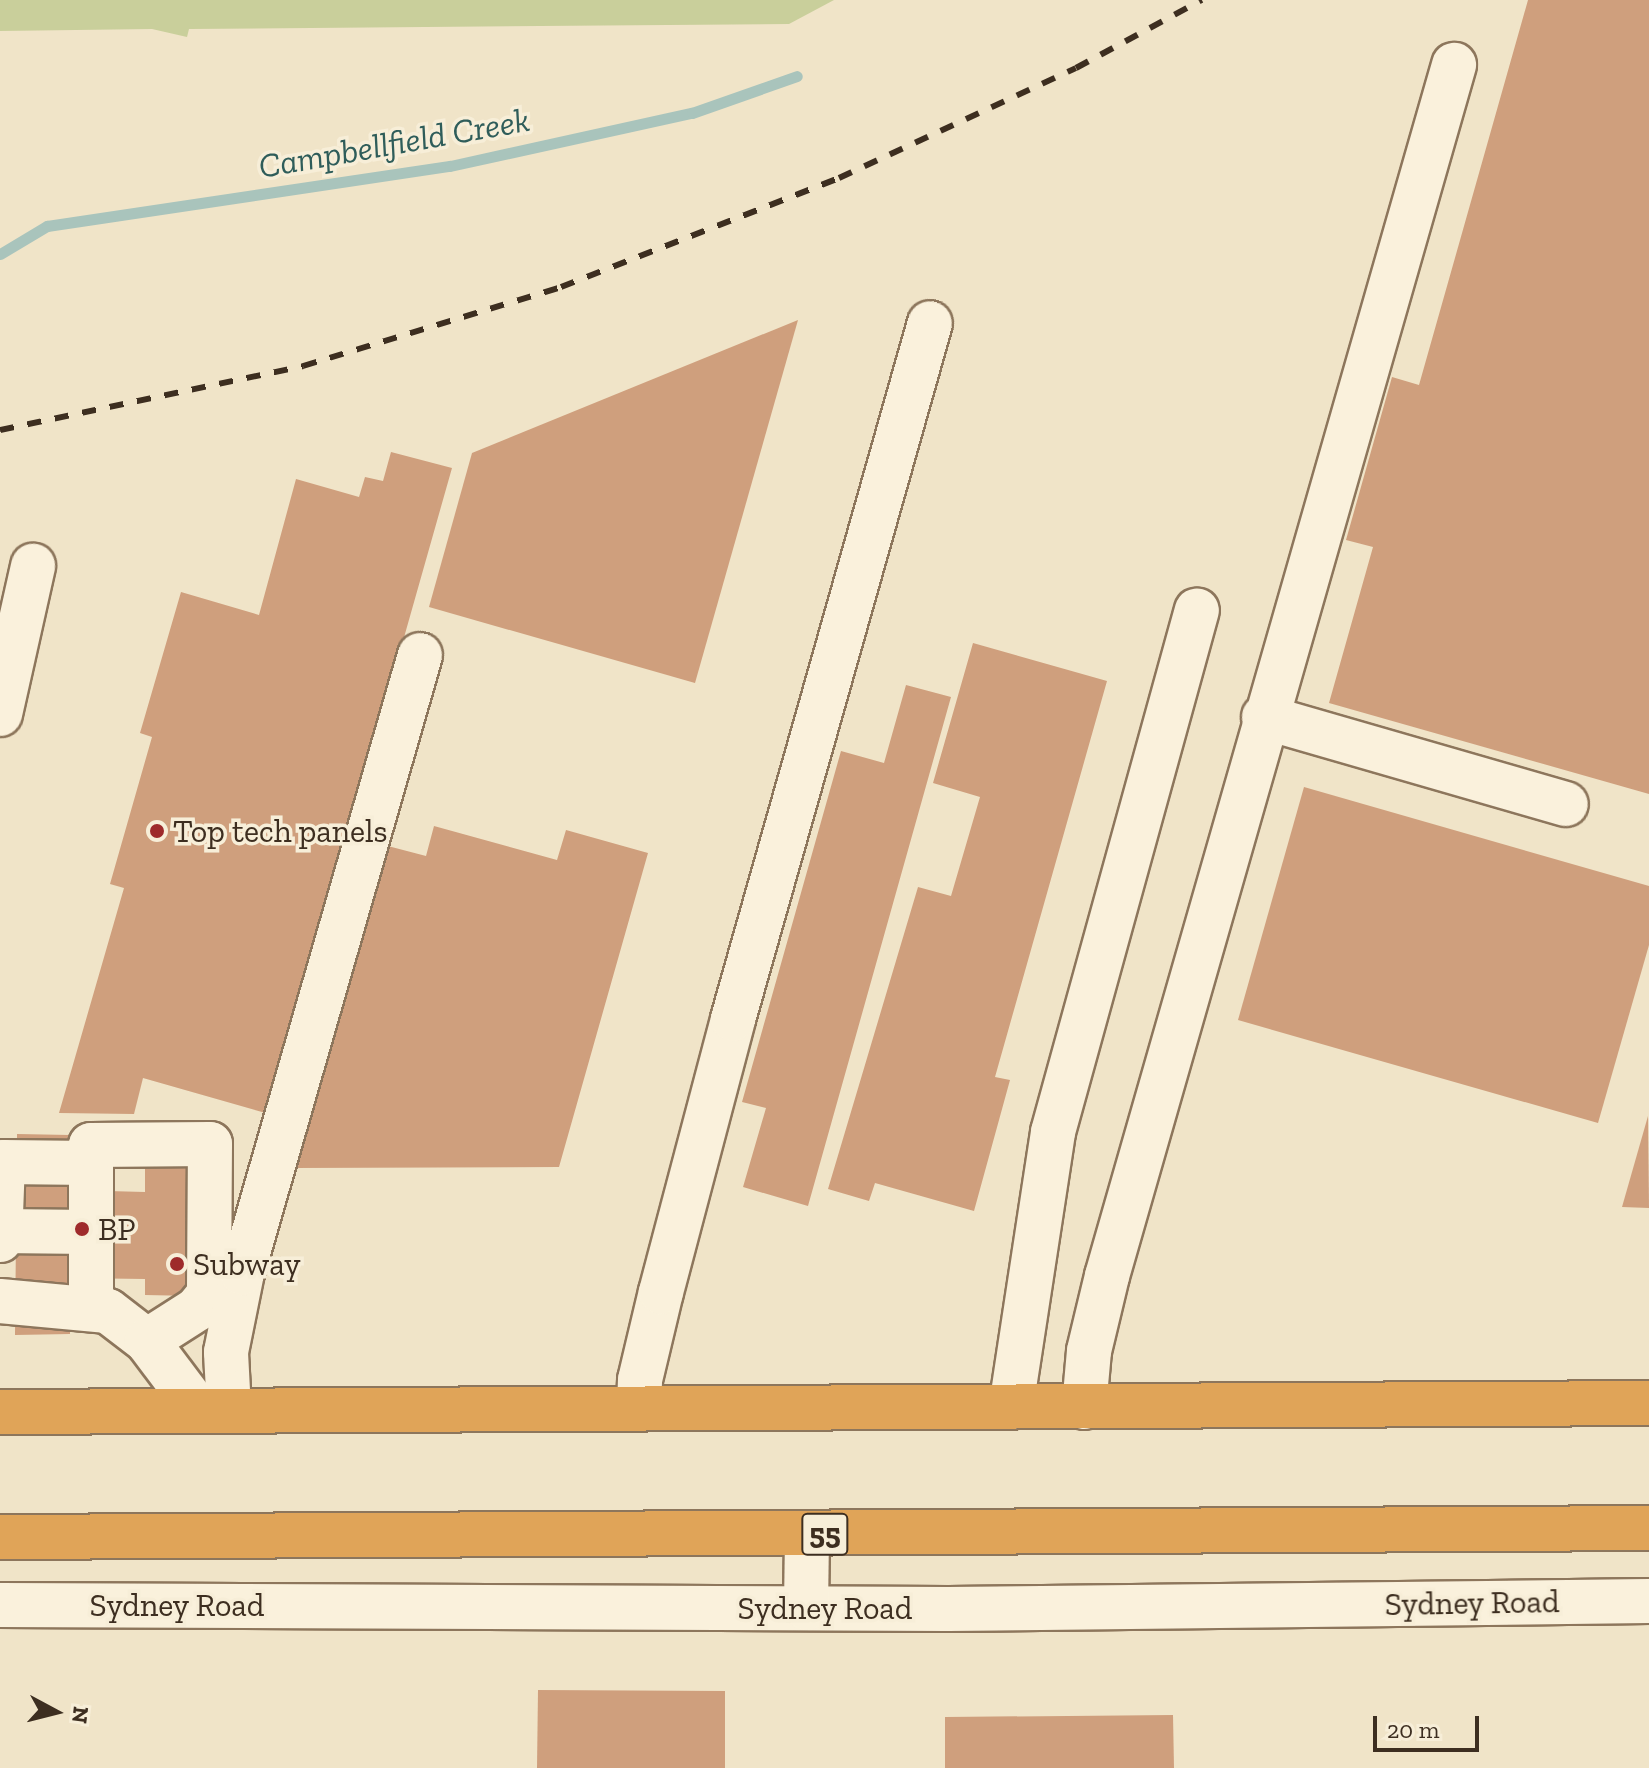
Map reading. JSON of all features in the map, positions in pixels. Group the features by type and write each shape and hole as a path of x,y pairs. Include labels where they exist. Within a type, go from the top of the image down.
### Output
{"highway":[{"path":"0,1412 1649,1403"},
{"name":"55","path":"0,1537 1649,1528"}],"street":[{"path":"1084,1407 1089,1351 1107,1276 1264,717 1454,65"},
{"path":"639,1408 640,1380 661,1292 733,1019 930,323"},
{"path":"0,714 33,566"},
{"path":"1011,1407 1053,1132 1197,610"},
{"path":"214,1410 239,1283 420,655"},
{"path":"1264,717 1566,804"},
{"path":"91,1306 91,1145 210,1144 209,1294 197,1309 147,1341"},
{"path":"0,1240 3,1162 91,1163"},
{"path":"0,1231 91,1232"},
{"path":"0,1301 91,1306 108,1311 147,1341 214,1410"},
{"path":"806,1608 807,1534"},
{"name":"Sydney Road","path":"0,1605 806,1608 1649,1601"}],"green space":[{"path":"0,0 834,0 789,24 189,29 187,37 152,29 0,31"}],"building":[{"path":"1528,0 1649,0 1649,794 1329,703 1373,547 1346,540 1392,377 1419,385"},
{"path":"798,320 695,683 429,607 472,453"},
{"path":"391,452 452,468 269,1114 143,1078 134,1114 59,1113 124,888 110,884 152,737 140,733 181,592 259,615 296,479 359,497 365,477 383,481"},
{"path":"973,643 1107,681 995,1077 1010,1080 974,1211 875,1183 869,1201 828,1189 918,887 951,896 980,797 933,783"},
{"path":"906,685 951,697 808,1206 743,1187 766,1108 742,1102 841,751 884,763"},
{"path":"1304,787 1649,886 1649,945 1598,1123 1238,1020"},
{"path":"434,826 557,860 566,830 648,853 559,1167 293,1168 384,845 426,856"},
{"path":"1648,1116 1649,1208 1622,1207"},
{"path":"17,1134 70,1135 70,1190 145,1192 145,1154 202,1154 194,1296 145,1295 145,1279 71,1278 70,1334 15,1335"},
{"path":"538,1690 725,1691 725,1768 537,1768"},
{"path":"1173,1715 1174,1768 945,1768 945,1717"}],"waterway":[{"name":"Campbellfield Creek","path":"0,254 47,226 450,166 692,113 797,76"}],"railway":[{"path":"0,430 303,366 561,287 839,178 1076,68 1202,0"}],"place":[{"name":"Top tech panels","path":"157,831"},
{"name":"BP","path":"82,1229"},
{"name":"Subway","path":"177,1264"}]}
